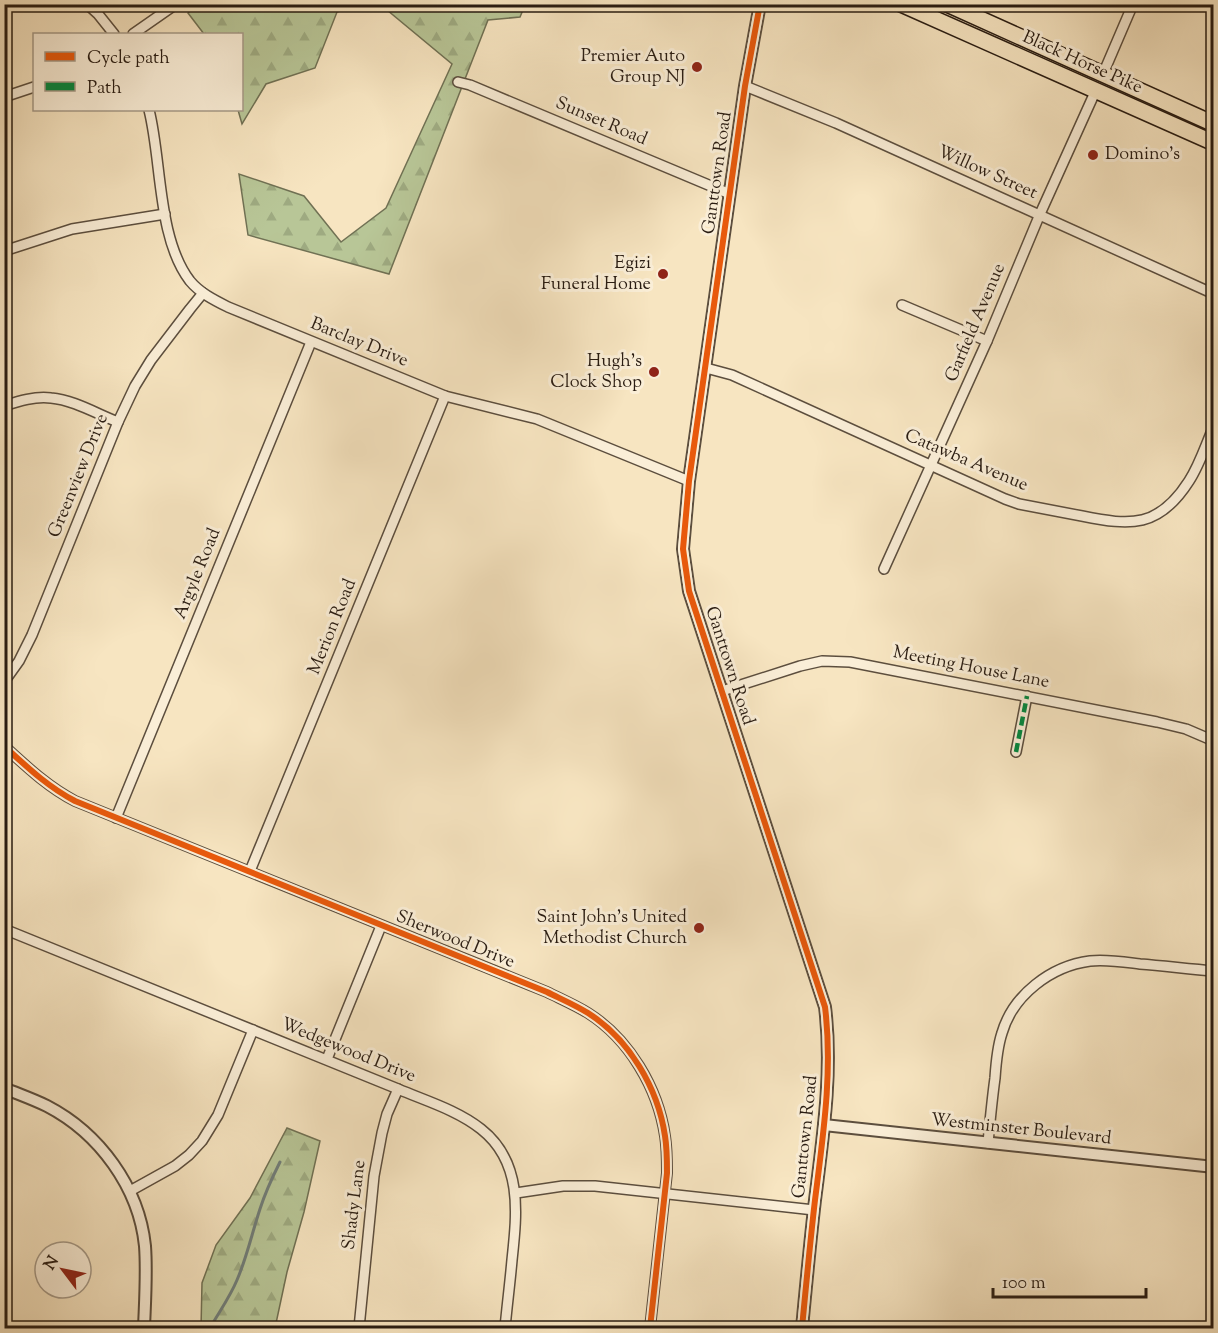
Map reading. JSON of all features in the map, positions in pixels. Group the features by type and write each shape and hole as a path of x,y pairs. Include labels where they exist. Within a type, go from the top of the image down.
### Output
{"highway":[{"name":"Black Horse Pike","path":"902,4 1214,143"},
{"name":"Black Horse Pike","path":"947,4 1214,124"}],"street":[{"path":"87,4 113,33"},
{"path":"134,33 176,4"},
{"name":"Ganttown Road","path":"760,4 745,86 689,481 683,549 689,591 825,1007 828,1030 828,1065 824,1125 802,1329"},
{"path":"1103,74 1133,4"},
{"name":"Sunset Road","path":"458,82 730,194"},
{"name":"Willow Street","path":"745,86 836,123 1214,294"},
{"path":"4,97 33,87"},
{"name":"Garfield Avenue","path":"884,569 987,341 1040,214 1096,90"},
{"name":"Barclay Drive","path":"149,111 165,214 175,250 191,282 204,293 228,308 445,396 537,419 689,481"},
{"path":"4,251 72,228 165,214"},
{"name":"Greenview Drive","path":"4,682 19,661 32,635 118,422 142,372 204,293"},
{"path":"902,305 987,341"},
{"name":"Argyle Road","path":"116,818 311,342"},
{"name":"Catawba Avenue","path":"705,368 732,375 1005,499 1019,504 1113,522 1140,521 1153,516 1169,505 1191,478 1214,426"},
{"name":"Merion Road","path":"250,871 445,396"},
{"path":"4,406 28,399 50,398 74,404 118,422"},
{"name":"Meeting House Lane","path":"722,692 814,662 835,661 867,665 1167,724 1214,741"},
{"path":"1016,752 1027,696"},
{"name":"Sherwood Drive","path":"4,746 54,790 75,801 555,996 590,1014 614,1034 635,1059 650,1086 662,1120 667,1153 650,1329"},
{"path":"327,1059 381,926"},
{"name":"Wedgewood Drive","path":"4,929 327,1059 458,1115 482,1130 490,1137 503,1157 516,1193 516,1225 505,1329"},
{"path":"988,1143 997,1055 1002,1032 1012,1010 1025,993 1034,986 1066,967 1090,961 1214,971"},
{"path":"130,1191 175,1166 202,1141 218,1114 253,1030"},
{"path":"4,1088 46,1106 85,1132 106,1155 130,1191 139,1218 144,1244 144,1329"},
{"name":"Shady Lane","path":"359,1329 374,1176 387,1114 398,1089"},
{"name":"Westminster Boulevard","path":"824,1125 1214,1167"},
{"path":"516,1193 551,1187 595,1186 814,1210"}],"green space":[{"path":"198,4 360,4 337,12 315,68 266,84 242,124 238,111 243,111 243,33 203,33 188,13"},
{"path":"381,5 525,5 520,17 488,20 389,274 248,235 239,174 304,196 341,242 386,208 452,64"},
{"path":"287,1128 320,1141 275,1328 201,1328 202,1283 216,1245 250,1198"}],"waterway":[{"path":"210,1328 237,1280 264,1197 280,1162"}],"marked path":[{"path":"1016,752 1027,696"}],"cycle path":[{"path":"760,4 745,86 689,481 683,549 689,591 825,1007 828,1055 826,1104 802,1328"},
{"path":"4,746 47,783 75,801 547,992 583,1010 603,1024 629,1051 639,1066 656,1100 665,1136 667,1173 650,1328"}],"place":[{"name":"Premier Auto Group NJ","path":"697,67"},
{"name":"Domino's","path":"1093,155"},
{"name":"Egizi Funeral Home","path":"663,274"},
{"name":"Hugh's Clock Shop","path":"654,372"},
{"name":"Saint John's United Methodist Church","path":"699,928"}]}
